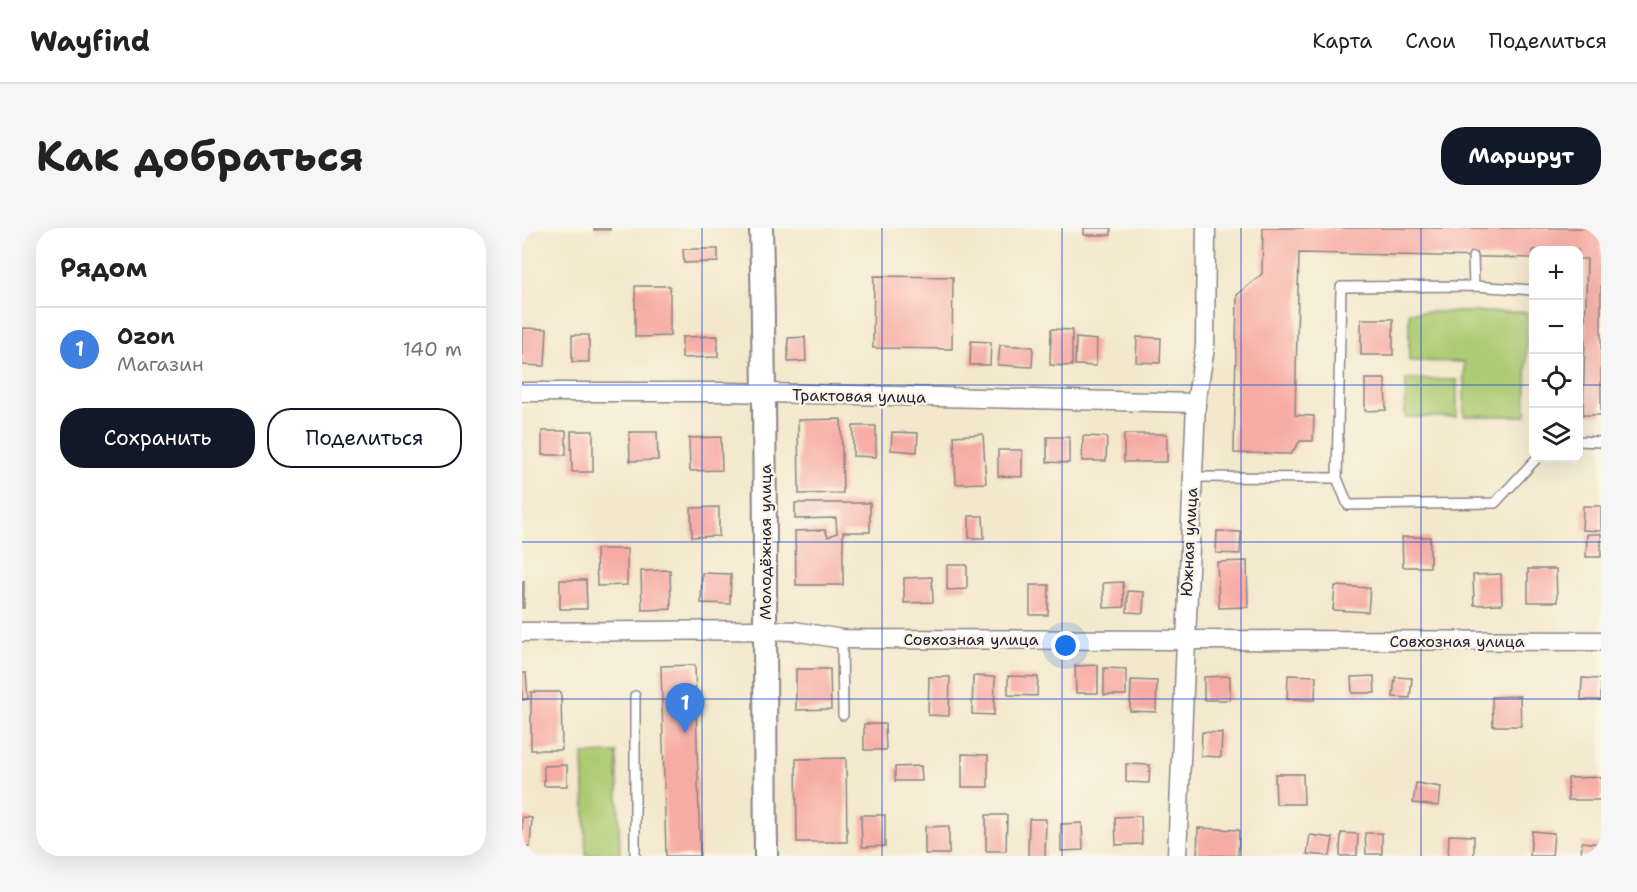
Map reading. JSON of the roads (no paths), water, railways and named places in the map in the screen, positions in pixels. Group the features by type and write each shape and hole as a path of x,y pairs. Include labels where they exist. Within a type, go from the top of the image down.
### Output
{"street":[{"name":"Молодёжная улица","path":"761,228 765,393 766,856"},
{"name":"Южная улица","path":"1177,856 1196,403 1205,347 1206,228"},
{"name":"Трактовая улица","path":"522,392 765,393 1196,403"},
{"name":"Совхозная улица","path":"522,632 764,630 794,631 842,639 1601,642"}],"lane":[{"path":"1473,257 1474,286"},
{"path":"1529,290 1474,286 1341,287 1337,478 1348,505 1495,503 1533,462"},
{"path":"1583,441 1601,442"},
{"path":"1192,477 1337,478"},
{"path":"842,639 843,715"},
{"path":"635,696 635,856"}],"place":[{"name":"Ozon","path":"685,733"}]}
